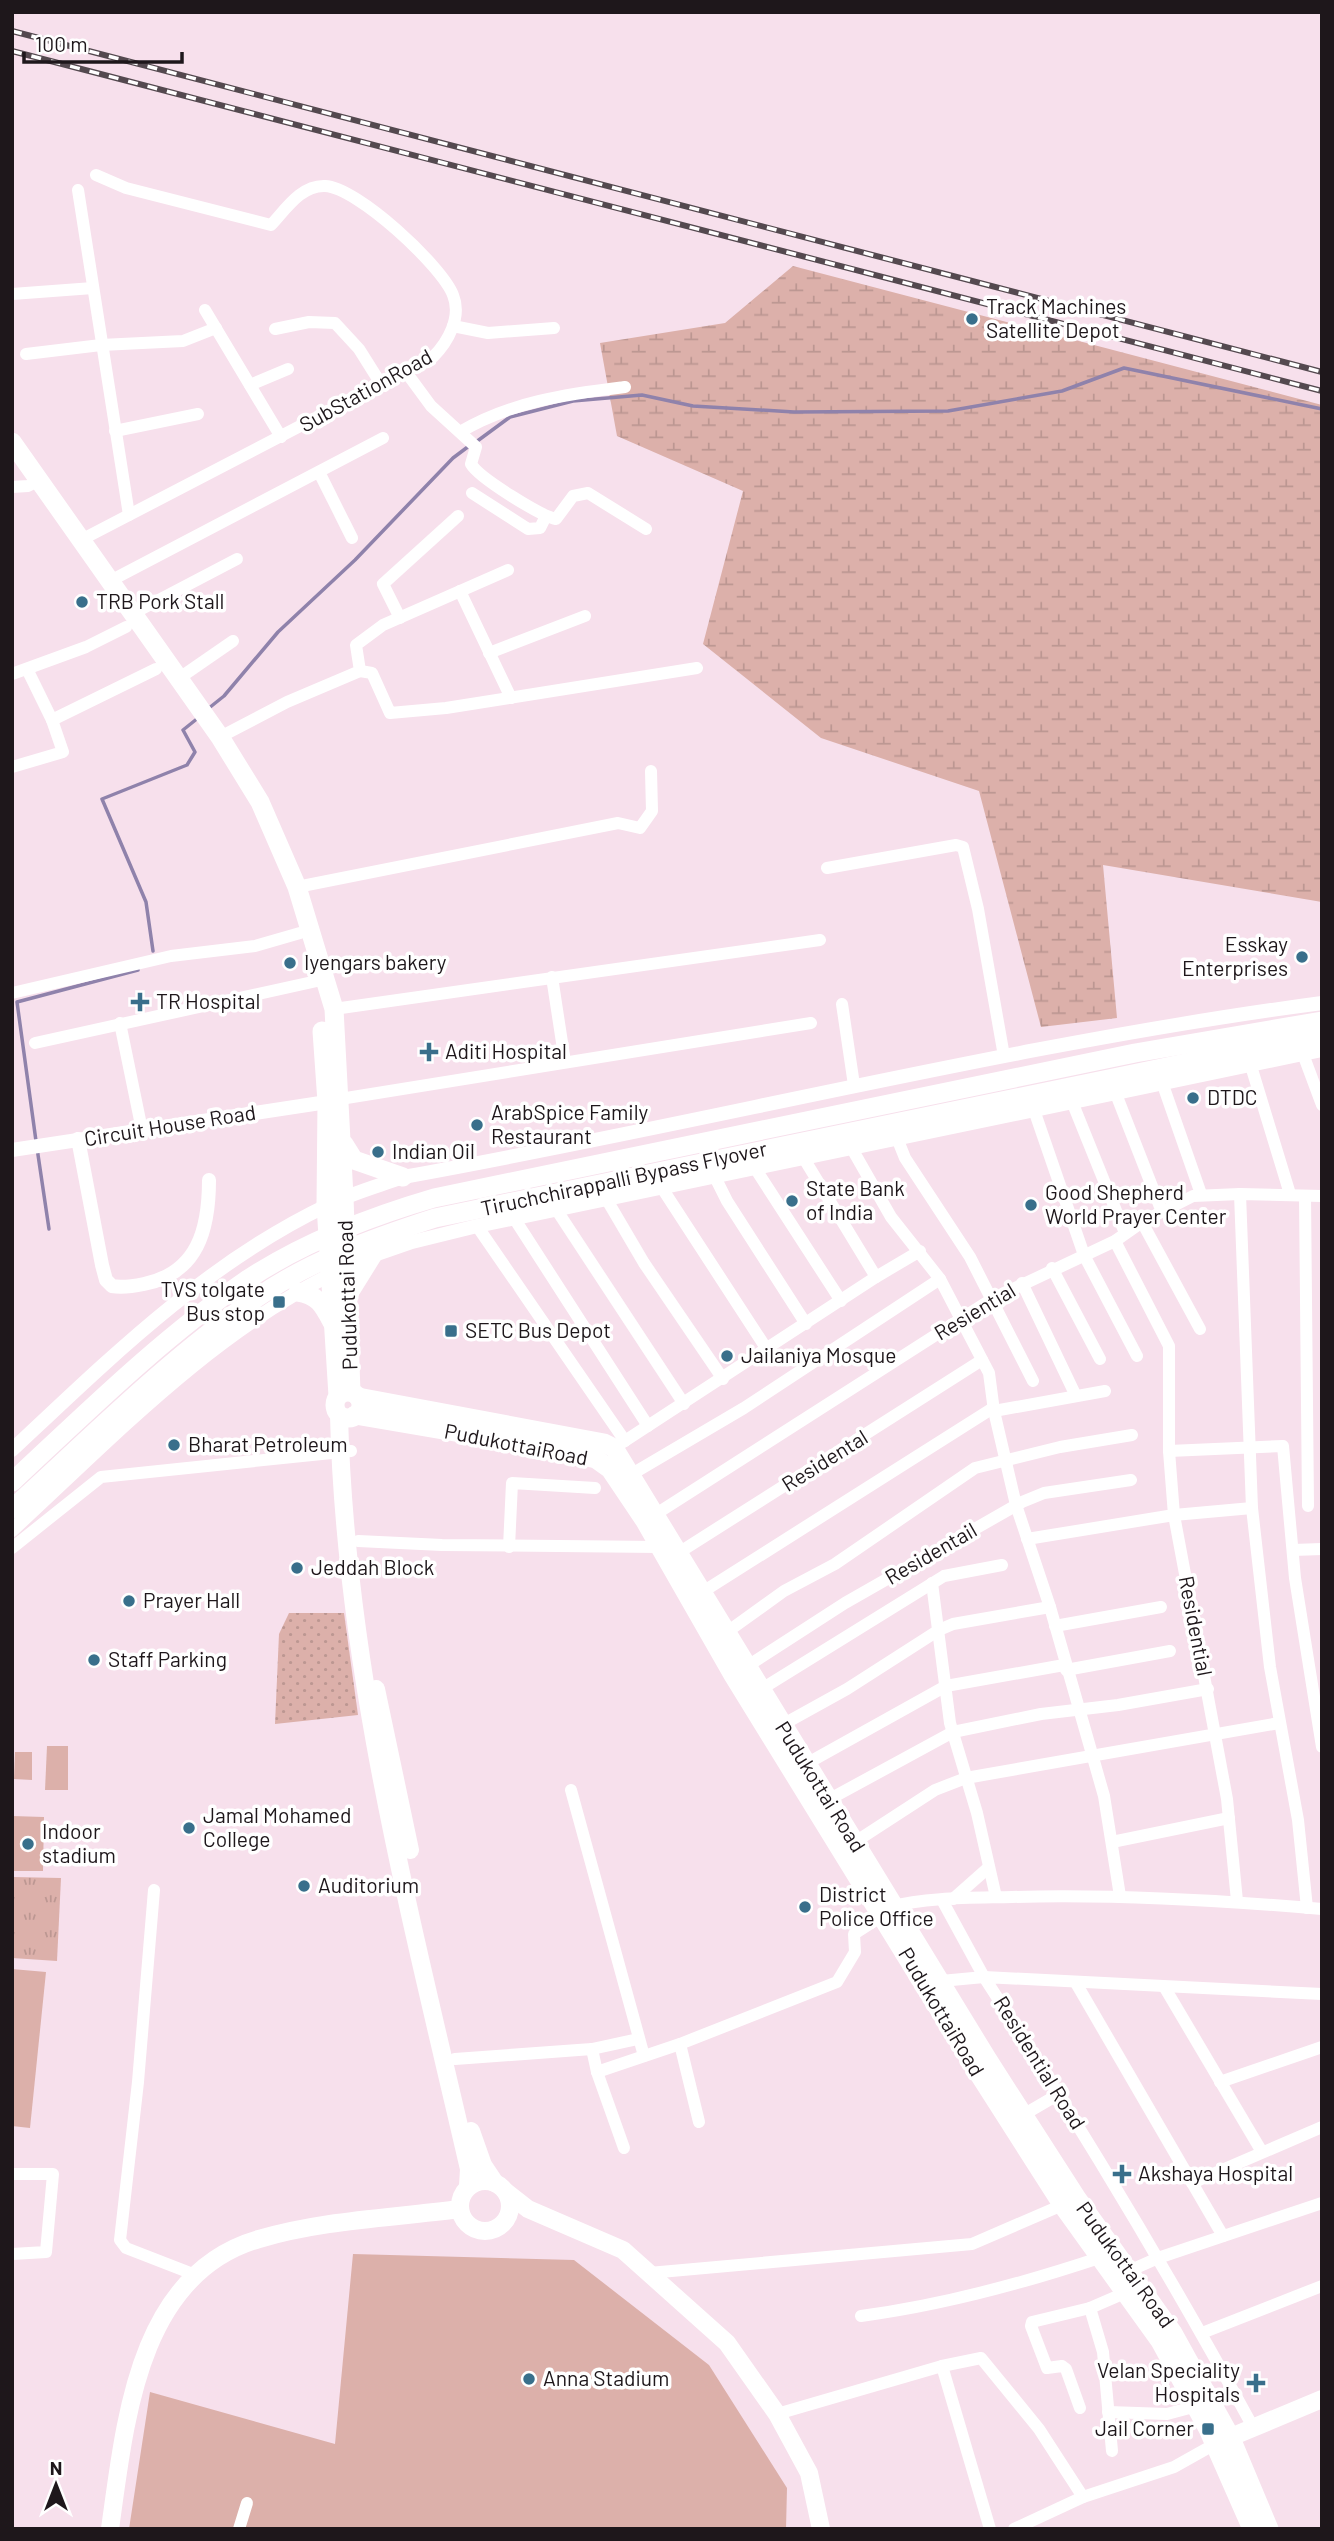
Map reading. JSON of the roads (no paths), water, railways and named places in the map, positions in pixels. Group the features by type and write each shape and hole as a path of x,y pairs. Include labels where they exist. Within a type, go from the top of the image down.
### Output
{"main road":[{"path":"12,442 21,488 79,541 110,581 156,669 177,687"},
{"path":"12,463 21,488 129,621 260,802 297,887 320,980 321,1012 334,1100 344,1144 354,1160 403,1177"},
{"path":"212,735 249,808 334,1009 335,1201"},
{"name":"Tiruchchirappalli Bypass Flyover","path":"12,1482 148,1357 307,1268 435,1208 1135,1053 1322,1021"},
{"name":"Tiruchchirappalli Bypass Flyover","path":"435,1208 1322,1035"},
{"path":"335,1201 344,1144"},
{"name":"Pudukottai Road","path":"335,1201 340,1270 336,1329 343,1359 348,1406 619,1445 632,1474 656,1514 668,1553 704,1591 746,1667 855,1842 885,1910 941,1981 1023,2115 1070,2202 1131,2270 1173,2333 1223,2440 1269,2529"},
{"path":"348,1294 372,1256"},
{"name":"Pudukottai Road","path":"340,1270 348,1294 343,1359"},
{"path":"298,1292 311,1294 321,1302 336,1329"},
{"name":"Tiruchchirappalli Bypass Flyover","path":"12,1509 165,1369 258,1295"},
{"path":"348,1406 345,1452 356,1582 469,2169 468,2186 461,2196 459,2209 462,2219 477,2231 489,2231 502,2225 526,2221 562,2224"},
{"name":"PudukottaiRoad","path":"348,1406 596,1459 610,1469 668,1553 764,1726 885,1910 1070,2202 1099,2258 1160,2341 1197,2406 1223,2440 1252,2529"},
{"path":"345,1452 358,1541 356,1582"},
{"path":"424,1943 475,2145 510,2202 509,2215 502,2225"},
{"path":"468,2186 481,2181 500,2187 528,2209 624,2250 727,2343 777,2414 809,2473 821,2529"},
{"path":"110,2529 132,2398 149,2345 166,2310 193,2274 219,2255 256,2240 298,2229 459,2209"},
{"path":"1223,2440 1322,2399"}],"street":[{"path":"96,174 126,188 271,225 300,193 328,186 360,201 401,235 440,274 454,296 453,326 488,333 554,328"},
{"path":"78,190 130,515"},
{"path":"12,294 93,288"},
{"path":"205,310 281,437"},
{"path":"275,329 309,322 335,323 359,349 381,384"},
{"name":"SubStationRoad","path":"79,541 433,357 450,337 453,326"},
{"path":"26,354 101,345 183,341 216,328"},
{"path":"250,385 288,369"},
{"path":"405,372 431,406 476,447 471,464 475,471 546,516 556,519 573,496 588,493 646,529"},
{"path":"463,434 490,414 519,404 625,387"},
{"path":"115,431 198,414"},
{"path":"110,581 383,438"},
{"path":"319,472 352,538"},
{"path":"472,494 528,529 540,528 546,516"},
{"path":"400,618 383,584 458,516"},
{"path":"12,674 86,647 237,559"},
{"path":"360,671 356,645 400,618 508,570"},
{"path":"460,591 511,698"},
{"path":"489,653 585,616"},
{"path":"177,687 233,641"},
{"path":"212,735 360,671 372,673 376,678 390,713 511,698 697,668"},
{"path":"12,767 63,752 52,720 26,669"},
{"path":"52,720 156,669"},
{"path":"297,887 618,822 640,828 652,811 651,771"},
{"path":"827,868 956,845 963,847 978,909 1004,1056"},
{"path":"12,993 171,956 254,946 300,933"},
{"path":"334,1009 820,940"},
{"path":"552,977 565,1062"},
{"path":"35,1043 320,980"},
{"path":"842,1003 854,1085"},
{"path":"12,1450 136,1334 243,1254 335,1201 403,1177 1004,1056 1217,1017 1322,1003"},
{"path":"120,1023 142,1130"},
{"path":"334,1100 811,1023"},
{"path":"12,1530 172,1382 258,1295 298,1292 372,1256 426,1238 477,1226 1322,1050"},
{"path":"1303,1054 1322,1105"},
{"path":"1251,1066 1290,1194"},
{"path":"1163,1085 1201,1194"},
{"path":"1116,1094 1162,1212"},
{"name":"Circuit House Road","path":"12,1150 334,1100"},
{"path":"1073,1104 1120,1237"},
{"path":"1034,1110 1084,1255 1137,1356"},
{"path":"897,1138 905,1158 970,1257 1033,1381"},
{"path":"78,1139 102,1265 106,1280 112,1286 157,1281 188,1264 195,1252 207,1210 209,1180"},
{"path":"851,1147 891,1217 940,1279 989,1373 993,1409 1016,1506 1050,1607 1092,1756 1112,1842 1120,1896"},
{"path":"803,1157 876,1277"},
{"path":"755,1168 841,1301"},
{"path":"403,1177 426,1238"},
{"path":"715,1177 727,1201 806,1324"},
{"path":"662,1188 766,1348"},
{"name":"Resiential","path":"656,1514 992,1299 1120,1237 1162,1212 1201,1194 1322,1196"},
{"path":"1240,1194 1248,1346 1248,1447 1252,1508 1279,1723 1298,1820 1307,1908"},
{"path":"1305,1196 1315,1466 1308,1506"},
{"path":"607,1200 644,1263 723,1379"},
{"path":"556,1209 684,1404"},
{"path":"514,1218 648,1426"},
{"path":"1142,1222 1200,1329"},
{"path":"477,1226 619,1445 920,1251"},
{"name":"Residential","path":"828,1800 953,1732 1208,1689 1174,1515 1169,1451 1169,1346 1120,1237"},
{"path":"243,1254 258,1295"},
{"path":"1052,1268 1100,1359"},
{"path":"632,1474 744,1408 940,1279"},
{"path":"1021,1283 1075,1394"},
{"name":"Residental","path":"668,1553 982,1360"},
{"path":"704,1591 993,1409 1105,1391"},
{"path":"727,1632 784,1591 835,1564 975,1468 1004,1459 1132,1435"},
{"path":"1169,1451 1283,1446 1293,1550 1317,1682 1322,1747"},
{"path":"12,1548 101,1477 345,1452"},
{"name":"Residentail","path":"746,1667 845,1603 1016,1506 1044,1493 1131,1480"},
{"path":"509,1547 512,1483 595,1488"},
{"path":"1027,1539 1174,1515 1252,1508"},
{"path":"358,1541 668,1553"},
{"path":"1293,1550 1322,1549"},
{"path":"760,1690 944,1576 1002,1565"},
{"path":"932,1583 953,1732 977,1813 996,1897"},
{"path":"782,1725 847,1689 939,1630 1050,1607"},
{"path":"1055,1626 1161,1608"},
{"path":"806,1763 946,1686 1170,1651"},
{"path":"1208,1689 1229,1818 1237,1901"},
{"path":"855,1842 935,1790 966,1778 1279,1723"},
{"path":"570,1790 644,2056"},
{"path":"1112,1842 1229,1818"},
{"path":"948,1899 988,1868"},
{"path":"154,1889 138,2082 120,2240 126,2248 193,2274"},
{"path":"597,2072 680,2044 838,1982 855,1952 854,1934 885,1910 948,1899 1120,1896 1237,1901 1322,1909"},
{"path":"941,1981 984,1977 948,1899"},
{"name":"Residential Road","path":"984,1977 1322,1994"},
{"name":"Residential Road","path":"984,1977 1059,2094 1158,2258 1253,2427"},
{"path":"1076,1983 1223,2236"},
{"path":"1165,1988 1262,2152"},
{"path":"455,2059 592,2049 638,2039"},
{"path":"680,2044 699,2122"},
{"path":"1220,2082 1322,2047"},
{"path":"592,2049 597,2072 624,2148"},
{"path":"1023,2115 1059,2094"},
{"path":"1192,2183 1322,2127"},
{"path":"12,2174 53,2174 46,2252 12,2254"},
{"path":"649,2273 972,2244 1070,2202"},
{"path":"1131,2270 1158,2258 1322,2203"},
{"path":"861,2316 929,2307 1034,2280 1099,2258"},
{"path":"1202,2333 1322,2286"},
{"path":"1080,2408 1066,2369 1062,2366 1047,2368 1031,2326 1032,2322 1090,2308 1126,2292"},
{"path":"1090,2308 1102,2352 1112,2451"},
{"path":"777,2414 942,2366 981,2358 1039,2429 1083,2497"},
{"path":"942,2366 990,2529"},
{"path":"1108,2412 1167,2414 1197,2406"},
{"path":"1014,2529 1083,2497 1174,2467 1223,2440"},
{"path":"239,2529 247,2504"}],"waterway":[{"path":"476,442 510,417 573,401 642,395 693,406 794,412 948,411 1062,391 1124,368 1322,409"},
{"path":"209,708 224,696 278,632 355,560 453,458 469,446"},
{"path":"153,951 146,902 102,799 187,765 195,752 183,730 198,718"},
{"path":"36,1141 17,1002 138,970"},
{"path":"37,1148 49,1229"}],"railway":[{"path":"12,31 1322,372"},
{"path":"12,51 1322,391"}],"place":[{"name":"Track Machines Satellite Depot","path":"972,319"},
{"name":"TRB Pork Stall","path":"82,602"},
{"name":"Esskay Enterprises","path":"1302,957"},
{"name":"Iyengars bakery","path":"290,963"},
{"name":"TR Hospital","path":"140,1002"},
{"name":"Aditi Hospital","path":"429,1052"},
{"name":"DTDC","path":"1193,1098"},
{"name":"ArabSpice Family Restaurant","path":"477,1125"},
{"name":"Indian Oil","path":"378,1152"},
{"name":"State Bank of India","path":"792,1201"},
{"name":"Good Shepherd World Prayer Center","path":"1031,1205"},
{"name":"TVS tolgate Bus stop","path":"279,1302"},
{"name":"SETC Bus Depot","path":"451,1331"},
{"name":"Jailaniya Mosque","path":"727,1356"},
{"name":"Bharat Petroleum","path":"174,1445"},
{"name":"Jeddah Block","path":"297,1568"},
{"name":"Prayer Hall","path":"129,1601"},
{"name":"Staff Parking","path":"94,1660"},
{"name":"Jamal Mohamed College","path":"189,1828"},
{"name":"Indoor stadium","path":"28,1844"},
{"name":"Auditorium","path":"304,1886"},
{"name":"District Police Office","path":"805,1907"},
{"name":"Akshaya Hospital","path":"1122,2174"},
{"name":"Anna Stadium","path":"529,2379"},
{"name":"Velan Speciality Hospitals","path":"1256,2383"},
{"name":"Jail Corner","path":"1208,2429"}]}
